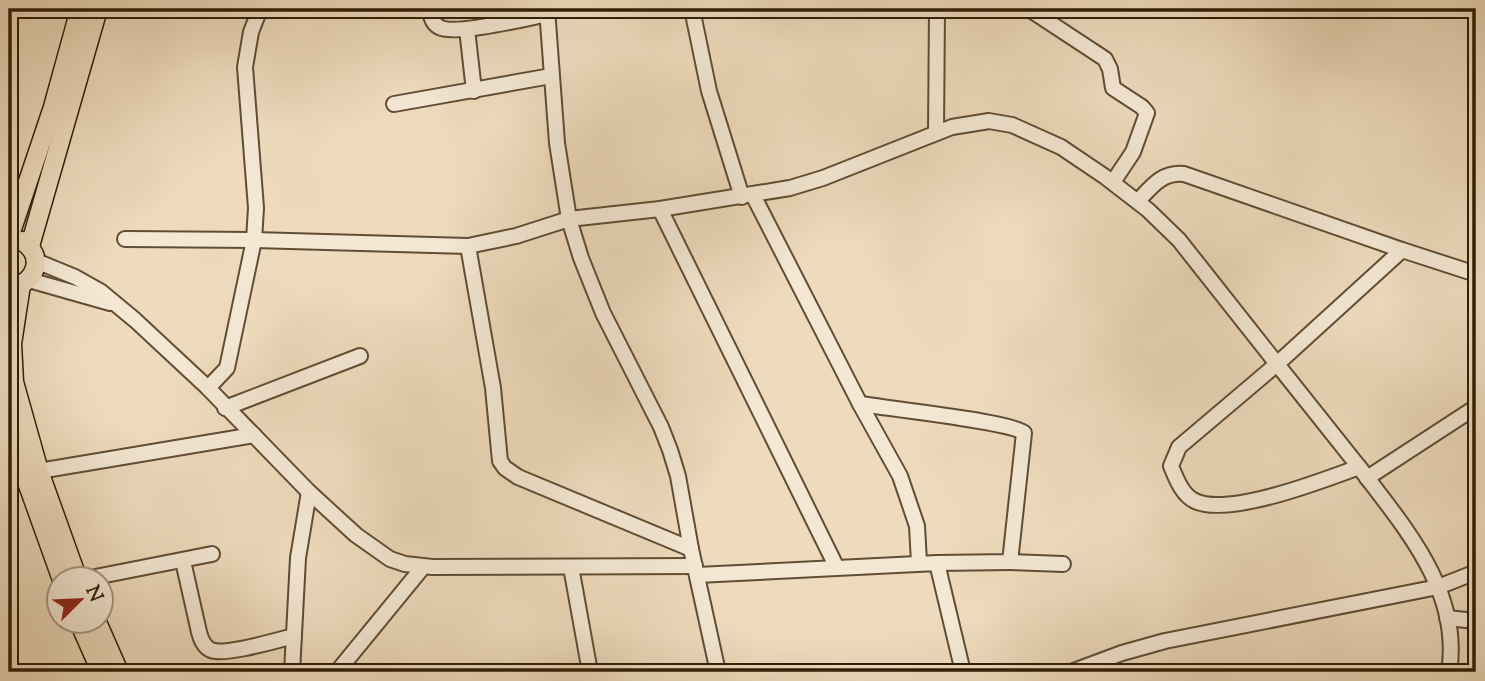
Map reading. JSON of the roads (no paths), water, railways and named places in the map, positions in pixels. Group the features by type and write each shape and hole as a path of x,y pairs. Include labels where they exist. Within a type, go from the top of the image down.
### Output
{"main road":[{"path":"33,253 20,239 9,238 53,107 80,9"},
{"path":"74,566 39,471 14,383 12,344 20,284 35,272 33,253 98,9"},
{"path":"9,432 57,566"},
{"path":"85,636 101,672"},
{"path":"103,636 119,672"}],"street":[{"path":"208,388 227,368 254,240 256,208 245,67 251,32 260,9"},
{"path":"429,9 432,20 446,30 467,29 547,11 557,142 569,219 581,258 614,338 661,427 670,450 718,672"},
{"path":"692,9 709,91 747,196 904,485 917,526 919,562"},
{"path":"936,133 937,9"},
{"path":"1029,9 1105,59 1110,69 1113,88 1147,113 1133,152 1113,182"},
{"path":"467,29 474,91"},
{"path":"394,104 551,76"},
{"path":"125,239 468,246 516,236 569,219 747,196 823,178 970,122 989,121 1012,125 1062,147 1113,182 1138,201 1179,240 1363,472 1422,553 1438,587 1447,618 1451,657 1449,672"},
{"path":"1138,201 1160,178 1174,173 1184,174 1476,274"},
{"path":"660,209 836,566"},
{"path":"468,246 493,388 500,461 518,477 691,549"},
{"path":"1402,250 1277,364 1179,447 1171,466 1178,482 1189,497 1205,504 1244,502 1292,491 1363,472 1476,407"},
{"path":"33,253 100,291 208,388 309,492 377,551 405,564 423,567 696,570 919,562 1063,564"},
{"path":"20,284 115,304"},
{"path":"225,408 360,356"},
{"path":"860,404 992,424 1023,432 1010,562"},
{"path":"39,471 254,435"},
{"path":"292,672 298,558 309,492"},
{"path":"116,573 212,554"},
{"path":"183,561 201,639 208,649 218,652 294,636"},
{"path":"937,563 963,672"},
{"path":"337,672 423,567"},
{"path":"571,567 590,672"},
{"path":"1071,672 1165,640 1438,587 1476,572"},
{"path":"1447,618 1476,621"}]}
